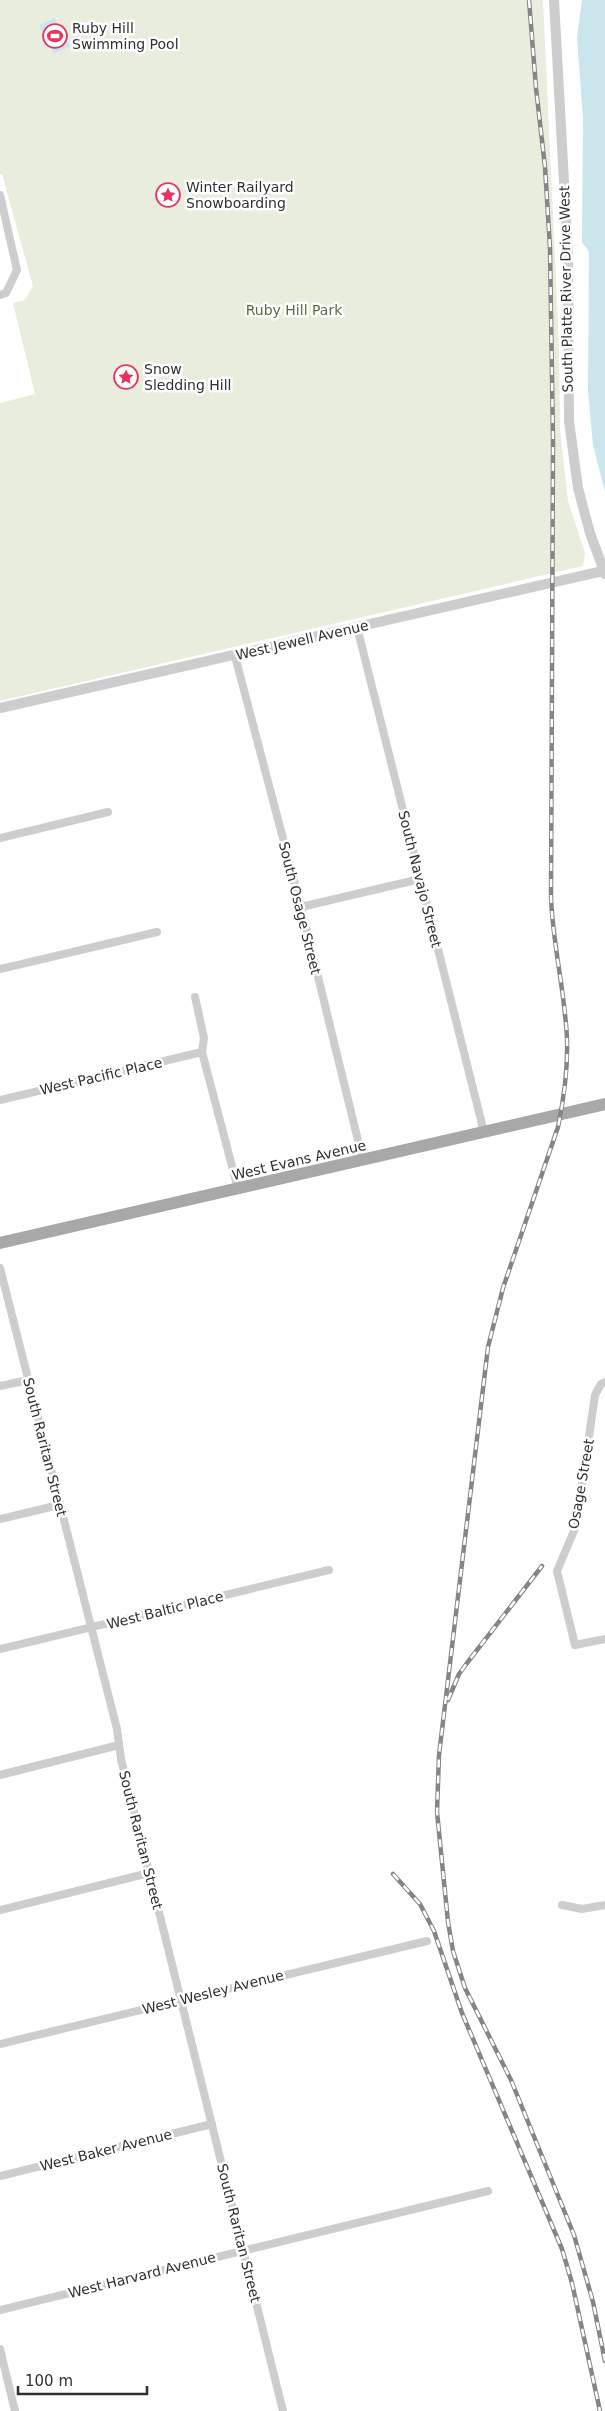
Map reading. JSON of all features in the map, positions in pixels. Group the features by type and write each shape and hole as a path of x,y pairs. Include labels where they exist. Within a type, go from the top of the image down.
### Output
{"main road":[{"name":"West Evans Avenue","path":"0,1243 605,1104"}],"street":[{"name":"South Platte River Drive West","path":"554,0 568,254 569,421 578,488 604,574"},
{"path":"0,195 17,270 6,293 0,295"},
{"name":"West Jewell Avenue","path":"0,708 357,627 604,574"},
{"name":"South Navajo Street","path":"357,627 484,1132"},
{"name":"South Osage Street","path":"235,656 301,907 362,1161"},
{"path":"0,838 108,812"},
{"path":"301,907 420,879"},
{"path":"0,969 157,932"},
{"path":"195,997 204,1038 202,1052 238,1189"},
{"name":"West Pacific Place","path":"0,1100 202,1052"},
{"name":"South Raritan Street","path":"0,1268 59,1505 118,1729 149,1873 283,2411"},
{"path":"0,1386 28,1380"},
{"name":"Osage Street","path":"605,1382 600,1384 595,1395 576,1526 557,1571 575,1645 605,1638"},
{"path":"0,1518 59,1505"},
{"name":"West Baltic Place","path":"0,1649 329,1570"},
{"path":"0,1775 120,1745"},
{"path":"0,1910 149,1873"},
{"path":"562,1905 582,1909 605,1905"},
{"name":"West Wesley Avenue","path":"0,2044 426,1941"},
{"name":"West Baker Avenue","path":"0,2176 212,2124"},
{"name":"West Harvard Avenue","path":"0,2310 488,2191"},
{"path":"0,2349 15,2411"}],"green space":[{"name":"Ruby Hill Park","path":"0,0 543,0 559,345 560,430 568,501 585,553 583,566 0,701 0,403 35,394 13,303 25,300 33,286 2,174 0,174"}],"water":[{"path":"582,0 605,0 605,492 593,445 588,391 589,252 582,242 583,119 577,37"},
{"name":"Ruby Hill Swimming Pool","path":"54,18 70,46 54,54 39,25"}],"railway":[{"path":"529,0 545,167 550,248 553,442 551,898 566,1021 567,1061 558,1127 503,1288 488,1347 439,1755 437,1812 448,1922 453,1951 465,1988 511,2080 574,2235 593,2302 605,2361"},
{"path":"448,1700 459,1674 542,1566"},
{"path":"393,1874 420,1904 434,1931 462,2013 562,2249 572,2283 600,2411"}],"place":[{"name":"Ruby Hill Swimming Pool","path":"55,36"},
{"name":"Winter Railyard Snowboarding","path":"168,195"},
{"name":"Snow Sledding Hill","path":"126,377"}]}
